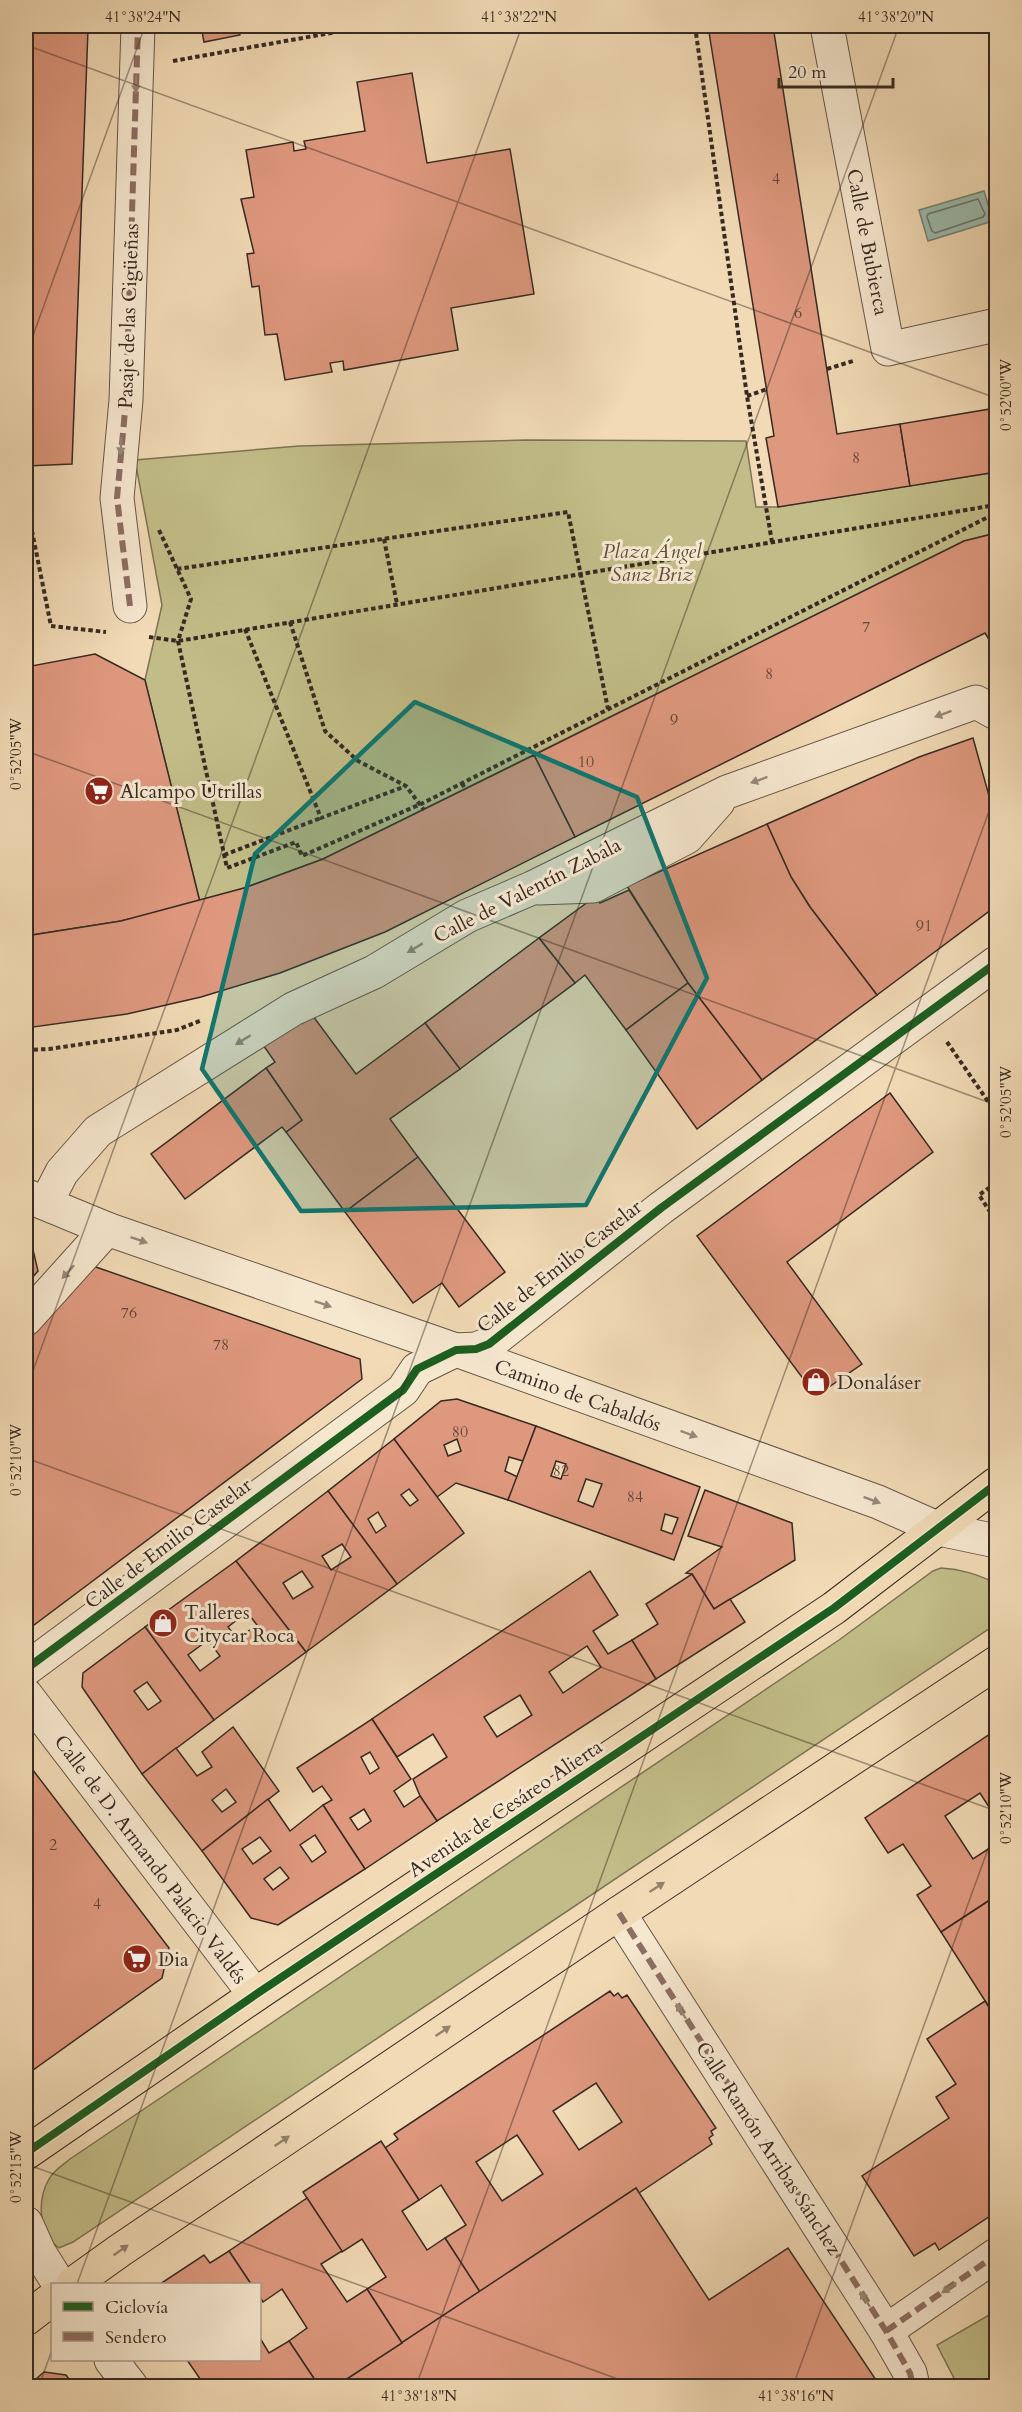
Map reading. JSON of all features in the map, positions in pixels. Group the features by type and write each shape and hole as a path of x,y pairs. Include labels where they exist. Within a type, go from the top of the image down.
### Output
{"main road":[{"name":"Avenida de Cesáreo Alierta","path":"28,2154 255,1995 834,1608 996,1484"},
{"path":"74,2283 619,1913 996,1663"},
{"path":"26,2319 51,2301"}],"street":[{"name":"Pasaje de las Cigüeñas","path":"130,606 117,498 126,400 138,26"},
{"name":"Calle de Bubierca","path":"827,26 888,349 996,325"},
{"name":"Calle de Valentín Zabala","path":"36,1199 98,1131 293,1009 374,972 467,916 532,888 727,792 976,702 996,713"},
{"name":"Calle de Emilio Castelar","path":"26,1669 403,1390 417,1369 456,1350 476,1349 489,1344 661,1208 996,963"},
{"name":"Camino de Cabaldós","path":"36,1199 107,1228 456,1350 878,1502 939,1529 996,1541"},
{"path":"26,1318 107,1228"},
{"name":"Calle de D. Armando Palacio Valdés","path":"26,1695 255,1995"},
{"name":"Calle Ramón Arribas Sánchez","path":"619,1913 886,2331 910,2373 913,2386"},
{"path":"26,2223 39,2252 58,2283"},
{"path":"886,2331 996,2255"},
{"path":"112,2361 131,2386"}],"path":[{"path":"136,67 370,26"},
{"path":"695,26 747,396 772,542"},
{"path":"747,396 767,389"},
{"path":"26,501 51,626 109,633"},
{"path":"143,637 178,641 996,505"},
{"path":"177,569 568,512 608,709"},
{"path":"155,521 191,599 178,641 227,868 296,842 302,856 421,804 996,513"},
{"path":"384,539 397,604"},
{"path":"290,622 325,731 358,761 406,786 424,810"},
{"path":"245,629 321,818"},
{"path":"462,783 465,789"},
{"path":"224,855 406,786"},
{"path":"928,1014 996,1113"},
{"path":"26,1050 49,1049 177,1030 210,1017"},
{"path":"996,1183 979,1195 996,1221"}],"highlighted area":[{"path":"415,702 637,797 707,978 586,1205 301,1211 202,1069 255,854"}],"green space":[{"name":"Plaza Ángel Sanz Briz","path":"525,440 746,441 756,507 778,507 996,472 996,533 964,541 323,859 200,902 145,680 162,605 135,460 299,446"},
{"path":"941,1568 970,1573 996,1583 996,1624 73,2242 59,2248 52,2242 43,2225 41,2206 45,2187 56,2170 70,2159 839,1640 933,1571"},
{"path":"996,2311 996,2386 958,2386 937,2345"}],"water":[{"path":"984,191 993,221 928,241 919,210"}],"building":[{"path":"26,26 88,26 72,464 26,466"},
{"path":"201,26 256,26 239,29 240,35 204,42"},
{"path":"256,26 278,26 279,28 257,32"},
{"path":"708,26 773,26 837,434 900,424 910,486 778,507 766,438 774,436"},
{"path":"412,73 427,163 510,149 534,294 451,308 458,350 344,370 343,361 330,363 332,372 285,380 277,334 265,335 259,286 252,287 247,254 254,253 241,199 254,197 246,150 293,142 294,151 306,149 304,141 365,131 357,82"},
{"path":"996,408 996,472 910,486 900,424"},
{"path":"996,533 996,651 985,633 575,837 534,755 964,541"},
{"name":"Alcampo Utrillas","path":"95,654 145,680 200,902 121,921 26,936 26,667"},
{"path":"973,738 996,821 996,906 877,995 810,907 791,877 767,824 919,757"},
{"path":"534,755 575,837 385,932 280,973 201,997 127,1014 26,1028 26,936 121,921 244,888 323,859"},
{"path":"767,824 791,877 810,907 877,995 762,1080 688,983 627,886"},
{"path":"629,890 688,983 626,1030 585,975 575,983 539,938 596,896 600,903"},
{"path":"539,938 575,983 460,1069 425,1023"},
{"path":"688,983 762,1080 697,1129 626,1030"},
{"path":"307,1008 356,1074 425,1023 460,1069 390,1119 418,1157 345,1212 286,1132 302,1120 266,1068 275,1062 261,1042"},
{"path":"266,1068 302,1120 286,1132 282,1127 185,1199 151,1154"},
{"path":"890,1093 933,1152 787,1262 862,1364 816,1396 697,1236"},
{"path":"418,1157 505,1272 459,1307 442,1283 413,1303 345,1212"},
{"path":"26,1239 31,1241 38,1271 26,1285"},
{"path":"93,1266 360,1359 362,1379 26,1631 26,1343"},
{"path":"457,1399 536,1426 523,1461 509,1457 505,1471 518,1477 508,1500 456,1483 437,1497 394,1439 441,1401","holes":["457,1439 461,1451 448,1456 444,1445"]},
{"path":"536,1426 700,1487 674,1560 508,1500","holes":["556,1461 566,1464 561,1479 551,1476","586,1479 602,1484 593,1507 578,1501","665,1514 678,1518 672,1534 661,1530"]},
{"path":"394,1439 464,1533 397,1584 328,1491","holes":["409,1489 418,1500 410,1506 401,1495","378,1512 386,1526 376,1533 368,1519"]},
{"path":"705,1490 792,1523 795,1560 714,1609 692,1574 686,1573 722,1547 688,1536"},
{"path":"328,1491 397,1584 306,1652 236,1561","holes":["342,1544 351,1557 331,1570 322,1556","302,1571 313,1587 293,1599 283,1583"]},
{"path":"236,1561 306,1652 214,1720 145,1627","holes":["247,1612 257,1625 237,1639 228,1627","208,1640 220,1656 200,1671 188,1655"]},
{"path":"590,1571 618,1615 593,1631 608,1654 632,1640 656,1679 437,1821 420,1796 413,1779 447,1757 433,1734 397,1757 372,1719","holes":["587,1646 601,1667 563,1693 549,1672","520,1695 532,1715 497,1737 484,1717"]},
{"path":"692,1574 714,1609 730,1599 745,1622 656,1679 632,1640 658,1624 646,1604"},
{"path":"145,1627 214,1720 142,1774 82,1687 83,1673","holes":["147,1682 161,1701 148,1710 134,1691"]},
{"path":"372,1719 411,1779 394,1791 404,1807 420,1796 437,1821 365,1869 323,1805 332,1800 322,1786 313,1792 297,1768","holes":["370,1752 379,1768 370,1774 361,1757","364,1809 371,1821 358,1830 350,1818"]},
{"path":"233,1727 279,1791 202,1851 142,1774 176,1748 197,1776 212,1767 202,1752","holes":["226,1789 236,1802 222,1812 212,1800"]},
{"path":"996,1730 996,1818 980,1793 945,1816 973,1859 996,1844 996,1896 941,1932 917,1895 931,1886 903,1844 888,1853 865,1818"},
{"path":"26,1761 169,1948 162,1978 26,2075"},
{"path":"268,1799 290,1831 323,1805 365,1869 278,1925 251,1918 202,1851","holes":["315,1835 326,1852 312,1862 300,1845","260,1837 271,1851 253,1864 242,1849","280,1867 289,1878 273,1890 264,1879"]},
{"path":"996,1896 996,2018 941,1932"},
{"path":"610,1991 614,1996 618,1993 622,1998 627,1995 716,2128 711,2131 713,2135 709,2138 712,2144 639,2193 636,2188 480,2292 445,2238 466,2225 441,2185 419,2200 385,2148 398,2139 394,2134","holes":["596,2083 622,2122 579,2150 553,2111","517,2135 543,2174 502,2201 476,2162"]},
{"path":"985,2001 996,2018 996,2212 939,2250 935,2243 914,2256 862,2176 949,2118 936,2097 956,2084 927,2039"},
{"path":"381,2141 419,2200 402,2211 427,2250 445,2238 480,2292 402,2343 367,2289 386,2277 362,2239 342,2252 303,2192"},
{"path":"636,2188 709,2300 788,2248 880,2386 336,2386"},
{"path":"307,2198 342,2251 321,2264 347,2302 367,2289 402,2343 336,2386 319,2386 289,2341 307,2328 282,2289 263,2302 261,2283 250,2283 229,2251"},
{"path":"229,2251 250,2283 162,2283 204,2255 210,2263"},
{"path":"261,2340 269,2353 289,2341 319,2386 205,2386 188,2361 261,2361"},
{"path":"44,2372 66,2375 74,2386 28,2386"}],"marked path":[{"path":"130,606 117,498 126,400 138,26"},
{"path":"619,1913 886,2331 910,2373 913,2386"},
{"path":"886,2331 996,2255"}],"cycle path":[{"path":"26,1669 403,1390 417,1369 456,1350 476,1349 489,1344 661,1208 996,963"},
{"path":"26,2153 255,1995 834,1608 996,1484"}],"place":[{"name":"Alcampo Utrillas","path":"99,791"},
{"name":"Donaláser","path":"816,1382"},
{"name":"Talleres Citycar Roca","path":"163,1623"},
{"name":"Dia","path":"137,1959"}]}
